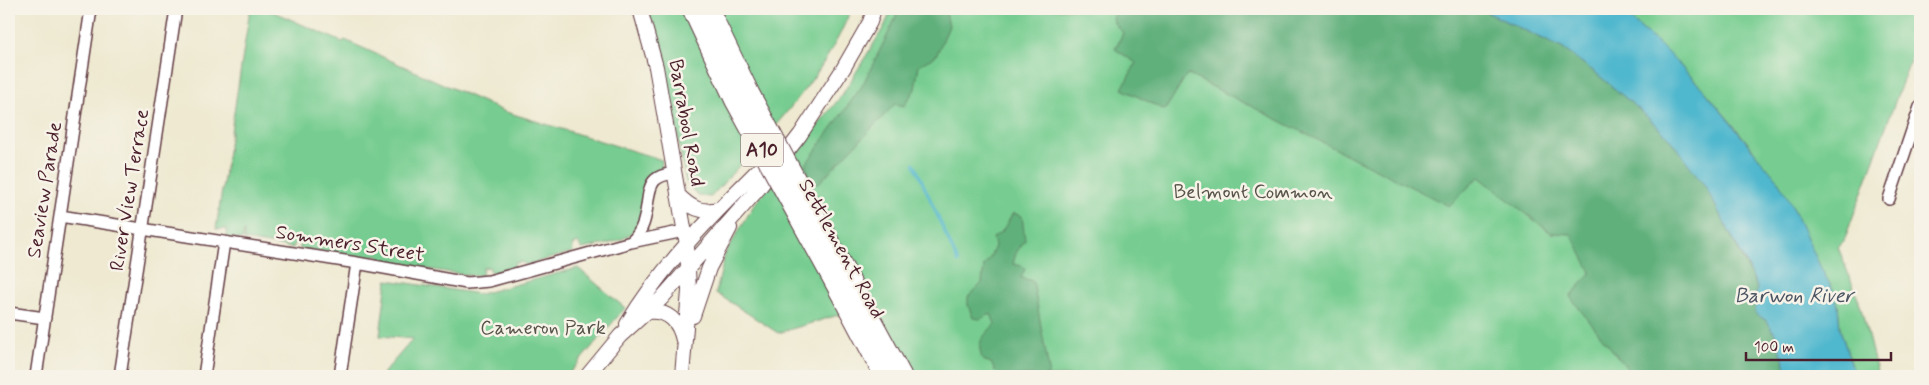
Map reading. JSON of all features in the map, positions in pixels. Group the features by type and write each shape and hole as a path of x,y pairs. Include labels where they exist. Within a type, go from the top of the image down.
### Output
{"highway":[{"name":"Settlement Road","path":"692,9 735,101 844,285 902,376"},
{"name":"Settlement Road","path":"709,9 844,285 884,376"}],"street":[{"name":"Seaview Parade","path":"36,376 92,9"},
{"name":"River View Terrace","path":"120,376 176,9"},
{"name":"Barrabool Road","path":"640,9 656,67 686,238 688,266 685,351"},
{"path":"586,376 620,336 648,312 759,188 794,142 843,69 870,22 874,9"},
{"path":"1889,199 1920,107"},
{"path":"620,336 635,311 686,238 720,208 814,113"},
{"path":"630,242 638,235 644,222 652,183 661,176 674,173"},
{"path":"678,195 688,205 701,211 711,211 720,208"},
{"path":"682,376 685,351 695,308 706,274 721,243 745,203"},
{"name":"Sommers Street","path":"60,216 475,283 489,281 630,242 686,238"},
{"path":"204,376 224,242"},
{"path":"340,376 356,263"},
{"path":"648,312 662,312 670,316 682,334 685,351"},
{"path":"9,313 45,318"}],"green space":[{"path":"250,9 267,9 342,42 345,40 503,111 662,160 662,167 658,172 642,218 631,233 614,242 582,249 578,243 572,245 573,252 526,265 521,262 515,263 513,268 494,273 491,272 489,267 483,268 482,275 474,276 379,262 379,255 374,255 372,260 300,249 300,244 295,243 293,248 244,240 244,231 242,240 226,237 227,229 216,229"},
{"path":"648,9 851,9 825,61 808,85 790,109 711,197 698,196 686,182 674,116"},
{"name":"Belmont Common","path":"892,9 1480,9 1562,48 1596,73 1641,111 1669,138 1705,186 1748,267 1757,287 1755,304 1774,332 1789,376 908,376 872,305 778,333 716,293 725,254 754,205 842,95 884,27"},
{"path":"899,9 945,9 949,26 936,56 919,65 915,89 904,106 895,104 817,185 807,172 806,164 862,86"},
{"path":"1119,9 1480,9 1562,48 1596,73 1641,111 1669,138 1706,186 1757,287 1756,314 1767,321 1774,332 1790,376 1633,376 1570,297 1591,272 1571,234 1551,233 1479,177 1449,206 1187,74 1165,110 1122,89 1136,63 1115,49 1123,33 1114,23 1113,17"},
{"path":"1619,9 1920,9 1920,34 1844,241 1838,247 1860,304 1878,376 1855,376 1840,329 1838,305 1833,290 1752,148 1704,90 1659,44"},
{"path":"1013,213 1022,216 1025,240 1016,253 1013,264 1022,266 1025,269 1021,278 1033,281 1049,371 1047,376 1000,376 991,363 983,360 980,349 984,336 995,324 991,314 980,319 973,318 968,305 968,297 982,283 984,266 995,246 993,238 1003,230"},
{"name":"Cameron Park","path":"578,268 625,308 567,376 381,376 413,339 380,336 387,280 480,294"}],"water":[{"name":"Barwon River","path":"1480,9 1619,9 1659,44 1704,90 1778,181 1790,201 1833,290 1838,305 1840,329 1855,376 1789,376 1774,332 1767,321 1756,314 1757,287 1748,267 1705,186 1669,138 1641,111 1596,73 1562,48"}],"waterway":[{"path":"914,163 958,262"}]}
